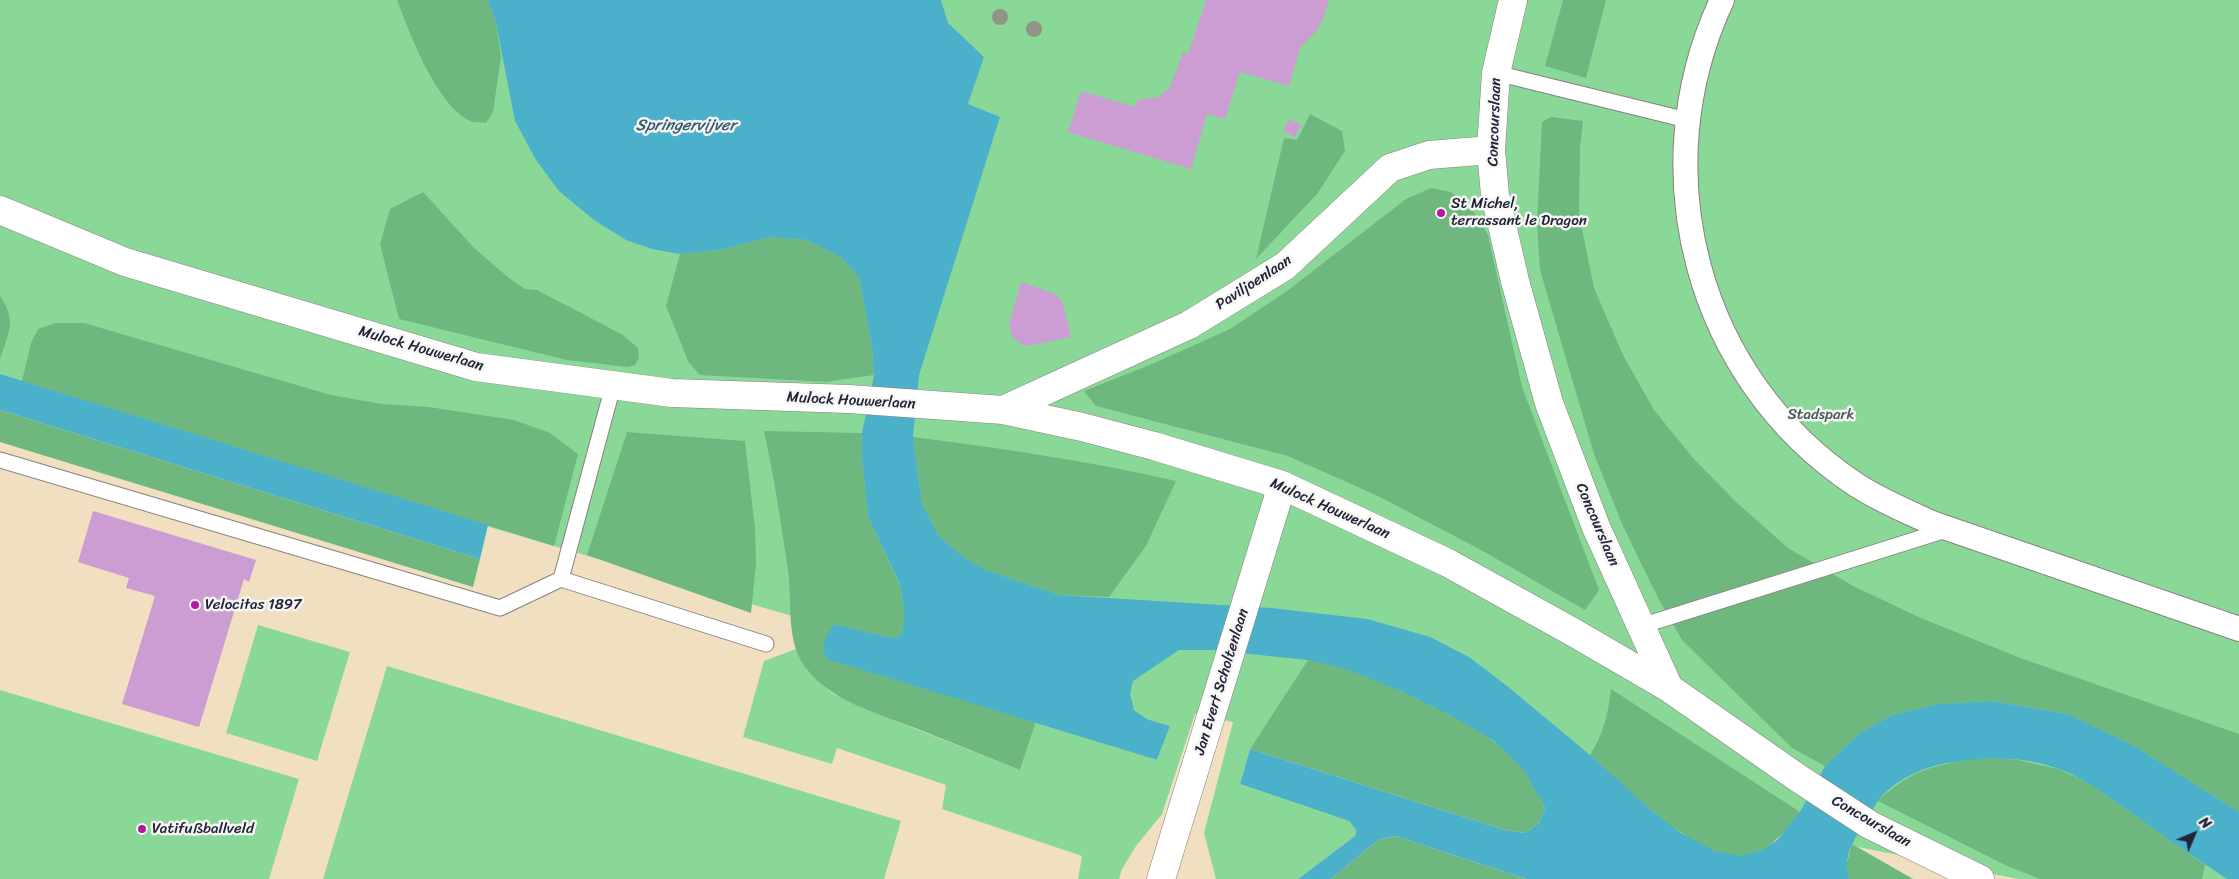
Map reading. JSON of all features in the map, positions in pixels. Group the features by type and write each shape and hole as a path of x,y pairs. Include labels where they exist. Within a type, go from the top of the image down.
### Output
{"street":[{"name":"Concourslaan","path":"1513,0 1496,74 1491,150 1495,195 1549,403 1596,527 1669,688 1798,778 1870,825 1980,879"},
{"path":"1722,0 1710,24 1697,65 1687,120 1684,151 1685,194 1691,237 1702,279 1717,320 1742,366 1761,395 1789,428 1820,458 1855,484 1892,506 1949,529 2239,630"},
{"name":"Paviljoenlaan","path":"1003,410 1189,324 1285,266 1390,168 1429,155 1491,150"},
{"name":"Mulock Houwerlaan","path":"0,210 125,262 476,367 672,393 849,399 1003,410 1118,437 1282,485 1448,563 1669,688"},
{"name":"Jan Evert Scholtenlaan","path":"1161,879 1282,485"}],"lane":[{"path":"1496,74 1687,120"},
{"path":"561,579 613,386"},
{"path":"0,460 500,608 561,579 766,644"},
{"path":"1641,626 1949,529"}],"green space":[{"name":"Stadspark","path":"0,0 2239,0 2239,879 2018,879 1264,728 1250,749 1240,784 1349,821 1356,830 1355,836 1298,879 1216,879 1204,833 1233,722 1195,714 1162,814 1136,846 1122,869 1119,879 1078,879 1082,856 942,809 946,785 837,748 832,764 743,737 764,661 796,649 808,671 832,693 865,709 1020,770 1036,722 1157,760 1170,726 1147,719 1134,710 972,669 0,383"},
{"path":"397,0 488,0 496,23 501,57 493,112 486,123 470,121 446,100 435,84 417,49"},
{"path":"1563,0 1606,0 1586,78 1545,66"},
{"path":"1310,114 1342,131 1345,151 1317,194 1256,259 1284,138 1297,140"},
{"path":"1551,117 1583,121 1580,148 1579,214 1594,288 1623,355 1654,410 1693,458 1737,503 1788,548 1855,587 1921,618 2023,659 2239,734 2239,812 2136,747 2068,714 1991,701 1939,704 1892,715 1859,734 1825,766 1792,748 1682,640 1657,596 1623,526 1594,454 1540,270 1537,225 1542,122"},
{"path":"1431,188 1451,192 1470,206 1488,235 1522,387 1599,590 1585,610 1481,550 1378,496 1288,456 1096,406 1084,391 1152,364 1230,329 1287,291 1406,199"},
{"path":"423,192 475,249 509,278 525,289 537,290 623,335 638,348 639,358 635,365 628,367 567,360 399,319 380,244 390,209"},
{"path":"769,237 807,240 841,257 859,277 872,346 874,375 826,382 700,375 689,363 666,306 680,254 721,250"},
{"path":"0,296 8,313 10,327 0,359"},
{"path":"56,323 84,323 331,395 382,404 429,407 514,420 550,433 578,454 554,546 22,381 31,343 38,329"},
{"path":"0,410 480,559 473,587 0,442"},
{"path":"764,431 862,433 862,458 868,517 900,585 904,613 902,635 891,638 835,624 827,658 1036,722 1020,770 858,706 831,691 809,672 801,661 793,636 788,570"},
{"path":"627,432 745,441 755,528 756,564 751,613 587,555"},
{"path":"913,437 1111,467 1176,481 1146,546 1109,597 1059,595 986,570 963,557 939,536 922,504"},
{"path":"258,625 350,652 317,761 226,733"},
{"path":"1308,660 1336,665 1391,686 1440,709 1487,736 1523,768 1529,777 1545,808 1539,823 1525,833 1505,830 1250,749"},
{"path":"387,666 901,821 884,879 323,879"},
{"path":"1611,689 1800,812 1775,841 1759,852 1750,855 1741,856 1722,853 1702,845 1681,833 1640,801 1590,755 1605,723"},
{"name":"Vatifußballveld","path":"0,690 299,779 269,879 0,879"},
{"path":"1986,757 2018,760 2058,769 2089,783 2205,865 2202,879 2040,879 2005,865 1878,801 1904,780 1928,769 1954,762"},
{"path":"1395,836 1527,879 1331,879 1378,840"},
{"path":"1852,844 1913,879 1849,879 1845,869"}],"water":[{"name":"Springervijver","path":"488,0 941,0 948,23 984,57 968,104 1000,117 919,375 913,437 922,504 939,536 963,557 986,570 1059,595 1271,608 1367,619 1430,637 1469,657 1507,686 1590,755 1651,810 1681,833 1715,851 1741,856 1762,850 1777,840 1800,812 1825,766 1859,734 1892,715 1939,704 1991,701 2068,714 2136,747 2239,812 2239,879 2227,879 2105,794 2078,778 2045,764 2003,758 1976,759 1937,765 1907,777 1889,789 1876,804 1854,840 1848,859 1849,879 1527,879 1395,836 1378,840 1331,879 1298,879 1355,836 1356,830 1349,821 1240,784 1250,749 1505,830 1525,833 1539,823 1545,808 1524,770 1494,741 1452,716 1399,690 1343,668 1308,660 1211,650 1179,650 1133,681 1130,694 1134,710 1147,719 1170,726 1157,760 827,659 824,649 825,640 835,624 891,638 902,635 904,613 900,584 868,517 862,458 862,433 874,375 872,346 859,277 841,257 807,240 769,237 721,250 680,254 652,249 626,240 594,220 559,191 536,160 515,121 496,23"},
{"path":"0,374 488,525 480,559 0,410"}],"building":[{"path":"1206,0 1329,0 1317,30 1300,48 1289,86 1240,72 1225,119 1207,114 1191,169 1068,132 1081,91 1136,107 1137,100 1158,97 1170,87 1183,52 1188,54"},
{"path":"1289,119 1301,125 1295,137 1283,131"},
{"path":"1021,282 1053,293 1062,300 1071,337 1028,346 1020,343 1013,337 1009,325"},
{"path":"93,511 256,560 249,582 244,579 199,727 122,704 155,596 126,588 129,578 78,562"}],"place":[{"name":"St Michel, terrassant le Dragon","path":"1441,213"},
{"name":"Velocitas 1897","path":"195,605"},
{"name":"Vatifußballveld","path":"142,829"}]}
